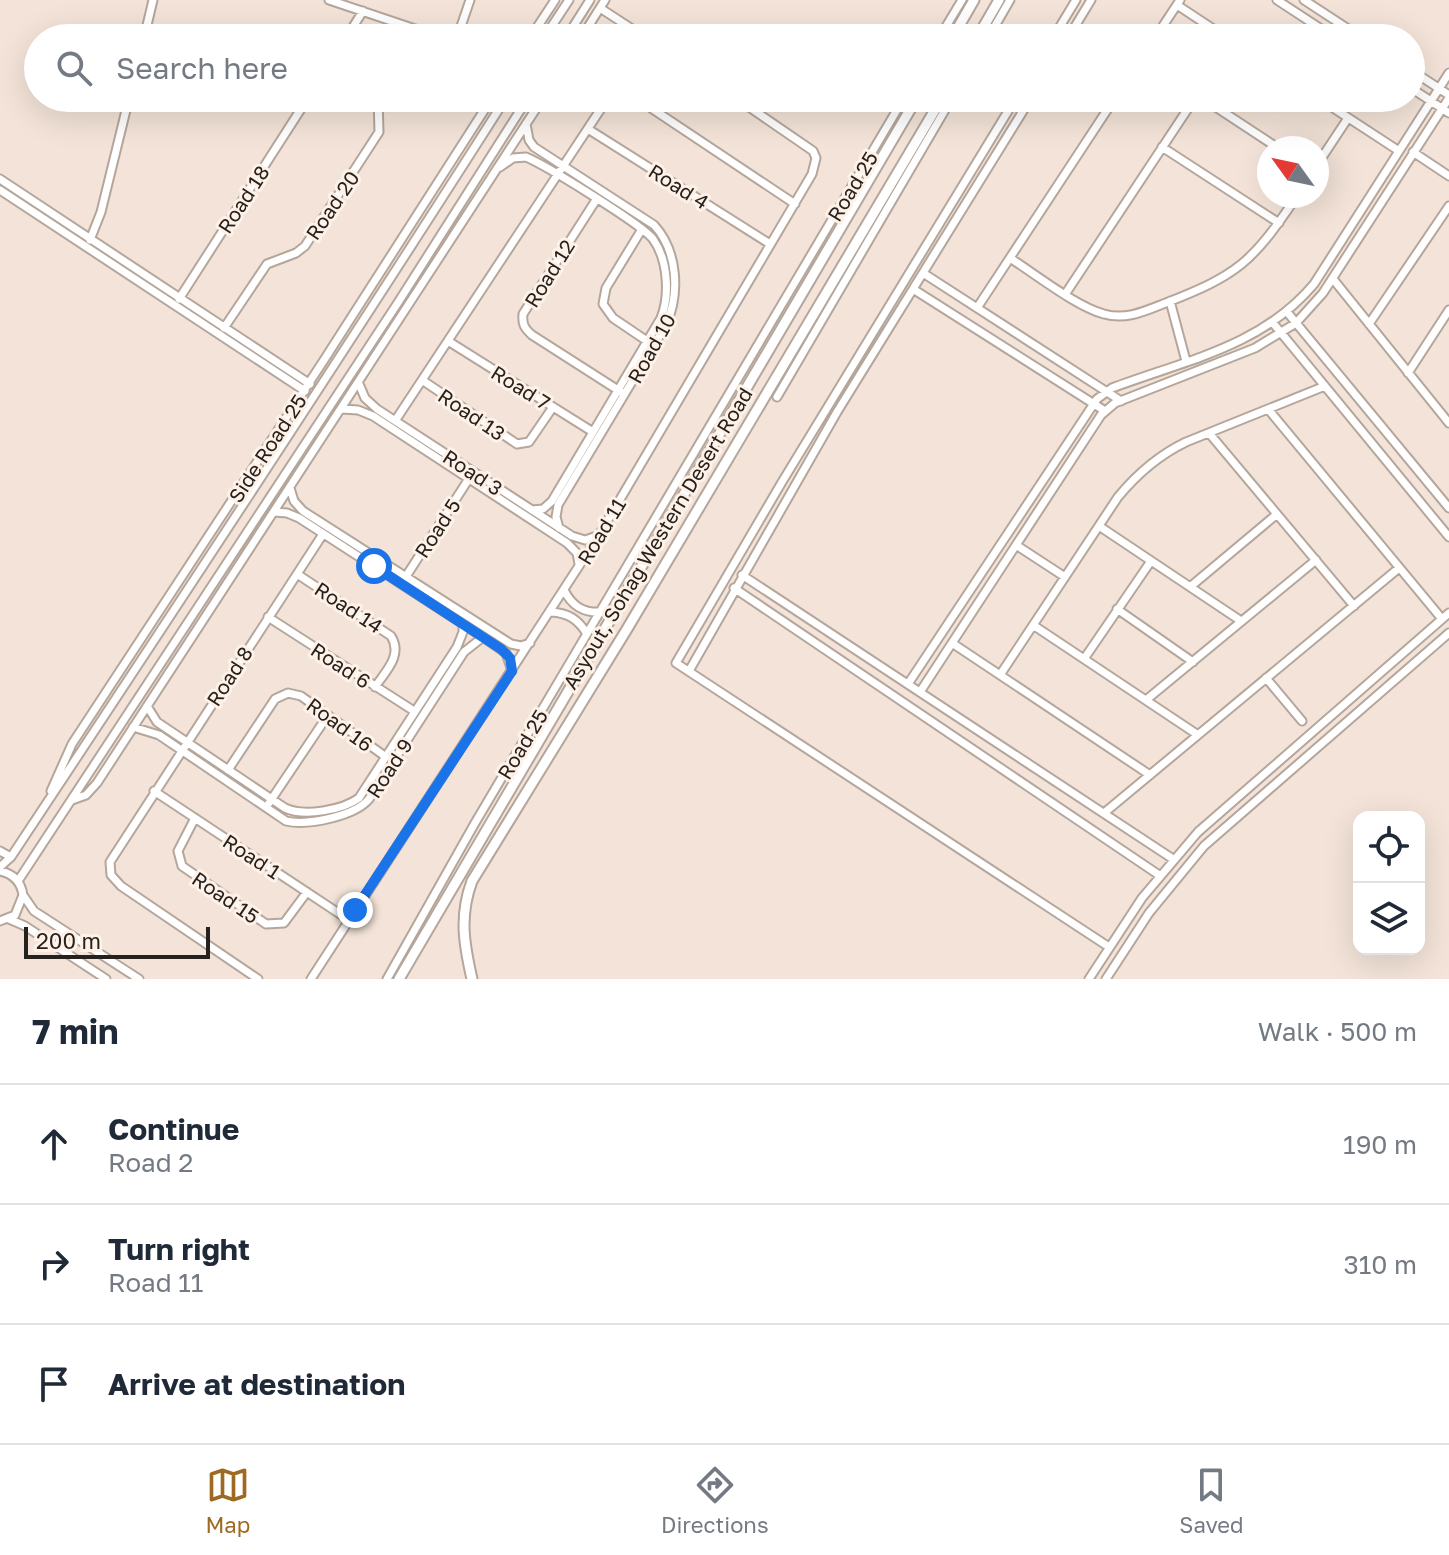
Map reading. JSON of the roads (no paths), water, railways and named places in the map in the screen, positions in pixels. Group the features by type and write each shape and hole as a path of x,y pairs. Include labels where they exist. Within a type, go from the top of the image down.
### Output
{"main road":[{"path":"960,24 974,0"},
{"path":"985,24 999,0"},
{"name":"Asyout, Sohag Western Desert Road","path":"399,979 909,112"},
{"name":"Asyout, Sohag Western Desert Road","path":"472,979 463,934 463,916 472,881 772,394 934,112"}],"street":[{"path":"147,24 153,0"},
{"path":"329,0 394,24"},
{"path":"462,24 470,0"},
{"path":"539,24 555,0"},
{"path":"553,24 569,0"},
{"path":"575,24 590,0"},
{"path":"947,24 962,0"},
{"path":"996,24 1010,0"},
{"path":"1061,24 1076,0"},
{"path":"1076,24 1091,0"},
{"path":"1277,0 1314,24"},
{"path":"1304,0 1341,24"},
{"path":"1164,24 1178,2 1208,24"},
{"path":"590,24 602,4 628,24"},
{"path":"355,24 363,11"},
{"path":"547,12 557,18"},
{"path":"1425,110 1449,73"},
{"path":"920,692 1105,411 1121,401 1255,348 1296,323 1311,309 1413,152 1446,110 1449,96 1425,80"},
{"path":"1425,97 1446,110"},
{"path":"90,240 101,212 126,112"},
{"name":"Road 18","path":"179,299 299,112"},
{"name":"Road 20","path":"224,328 267,264 296,253 310,239 379,132 378,112"},
{"name":"Side Road 25","path":"48,801 62,762 112,682 307,387 483,112"},
{"path":"139,979 34,911 18,881 0,869 122,689 497,112"},
{"path":"18,881 302,450 519,112"},
{"path":"72,800 92,790 534,112"},
{"path":"395,421 599,112"},
{"path":"657,112 795,204"},
{"name":"Road 11","path":"311,979 580,566 816,166 813,151 756,112"},
{"name":"Road 25","path":"387,979 468,835 896,112"},
{"path":"772,394 943,112"},
{"path":"1007,112 782,482 676,663 1109,947"},
{"path":"689,671 734,588 1022,112"},
{"path":"977,308 1106,112"},
{"path":"1066,293 1186,112"},
{"path":"1223,112 1260,136"},
{"path":"1339,112 1399,151"},
{"path":"908,684 1093,403 1106,391 1241,341 1287,312 1314,284 1424,112"},
{"path":"1329,147 1348,118"},
{"path":"526,124 529,140 534,147 654,225 645,232 606,288 603,304 613,318 647,341"},
{"name":"Road 4","path":"588,129 770,244"},
{"path":"1162,147 1279,223"},
{"path":"1413,152 1449,176"},
{"path":"495,170 520,156 533,160 645,232"},
{"path":"0,179 26,202 316,393"},
{"path":"0,190 26,202"},
{"path":"428,198 438,205"},
{"name":"Road 12","path":"596,200 523,314 522,322 525,330 532,335 622,392"},
{"path":"1369,324 1449,206"},
{"path":"1010,258 1100,313 1119,317 1139,314 1215,283 1238,269 1259,249 1289,208"},
{"name":"Road 10","path":"559,528 556,517 558,505 668,311 675,292 668,243 654,225"},
{"path":"65,228 90,240 144,281 224,328 307,387"},
{"name":"Road 10","path":"532,510 543,509 552,501 593,432 622,392 647,341 668,311 666,280 658,248 645,232"},
{"path":"923,273 1121,401"},
{"path":"1333,279 1449,423"},
{"path":"913,289 1105,411"},
{"path":"383,291 399,301"},
{"path":"1170,301 1186,361"},
{"path":"1408,373 1449,310"},
{"path":"1287,312 1449,508"},
{"path":"1273,323 1449,537"},
{"name":"Road 7","path":"448,341 593,432"},
{"name":"Road 13","path":"422,380 517,444 529,442 553,407"},
{"name":"Road 3","path":"359,383 370,404 567,543 577,553 580,566"},
{"path":"1000,675 1118,497 1141,472 1169,451 1325,386"},
{"name":"Road 3","path":"342,409 358,410 373,416 578,539 599,535"},
{"path":"1268,409 1442,619"},
{"path":"1209,433 1354,606"},
{"path":"302,450 311,457"},
{"name":"Road 5","path":"404,580 471,476"},
{"path":"290,488 294,501 303,511 506,653 512,671"},
{"path":"274,512 293,515 511,644 521,646 530,643"},
{"path":"1190,587 1277,514"},
{"path":"216,524 242,540"},
{"path":"1099,526 1241,621"},
{"name":"Road 8","path":"258,979 115,881 110,862 323,534"},
{"path":"1016,545 1065,577"},
{"path":"1146,700 1316,560"},
{"path":"1084,659 1151,561"},
{"path":"1104,813 1399,568"},
{"name":"Road 14","path":"297,574 395,641 396,654 375,687"},
{"path":"742,575 1173,859"},
{"path":"734,588 1159,875"},
{"path":"564,590 568,599 582,610 601,612"},
{"path":"1117,609 1193,662"},
{"path":"551,612 569,614 587,634"},
{"path":"1089,979 1173,859 1225,807 1449,613"},
{"name":"Road 6","path":"268,617 414,711"},
{"name":"Road 9","path":"133,727 184,745 293,812 349,804 359,798 457,647 463,624"},
{"path":"1033,625 1198,735"},
{"path":"1106,979 1149,913 1204,846 1449,633"},
{"name":"Road 9","path":"147,706 157,722 266,809 293,822 330,821 364,805 464,652 483,637"},
{"path":"952,643 1150,775"},
{"path":"1266,678 1302,721"},
{"path":"112,682 122,689"},
{"name":"Road 16","path":"228,770 275,699 288,693 301,696 393,762"},
{"path":"266,809 328,715"},
{"name":"Road 1","path":"154,791 349,920"},
{"name":"Road 15","path":"195,818 178,851 182,866 257,919 266,924 284,923 307,892"},
{"path":"0,851 11,857"},
{"path":"4,920 19,909 23,895"},
{"path":"4,920 25,926 106,979"}]}
